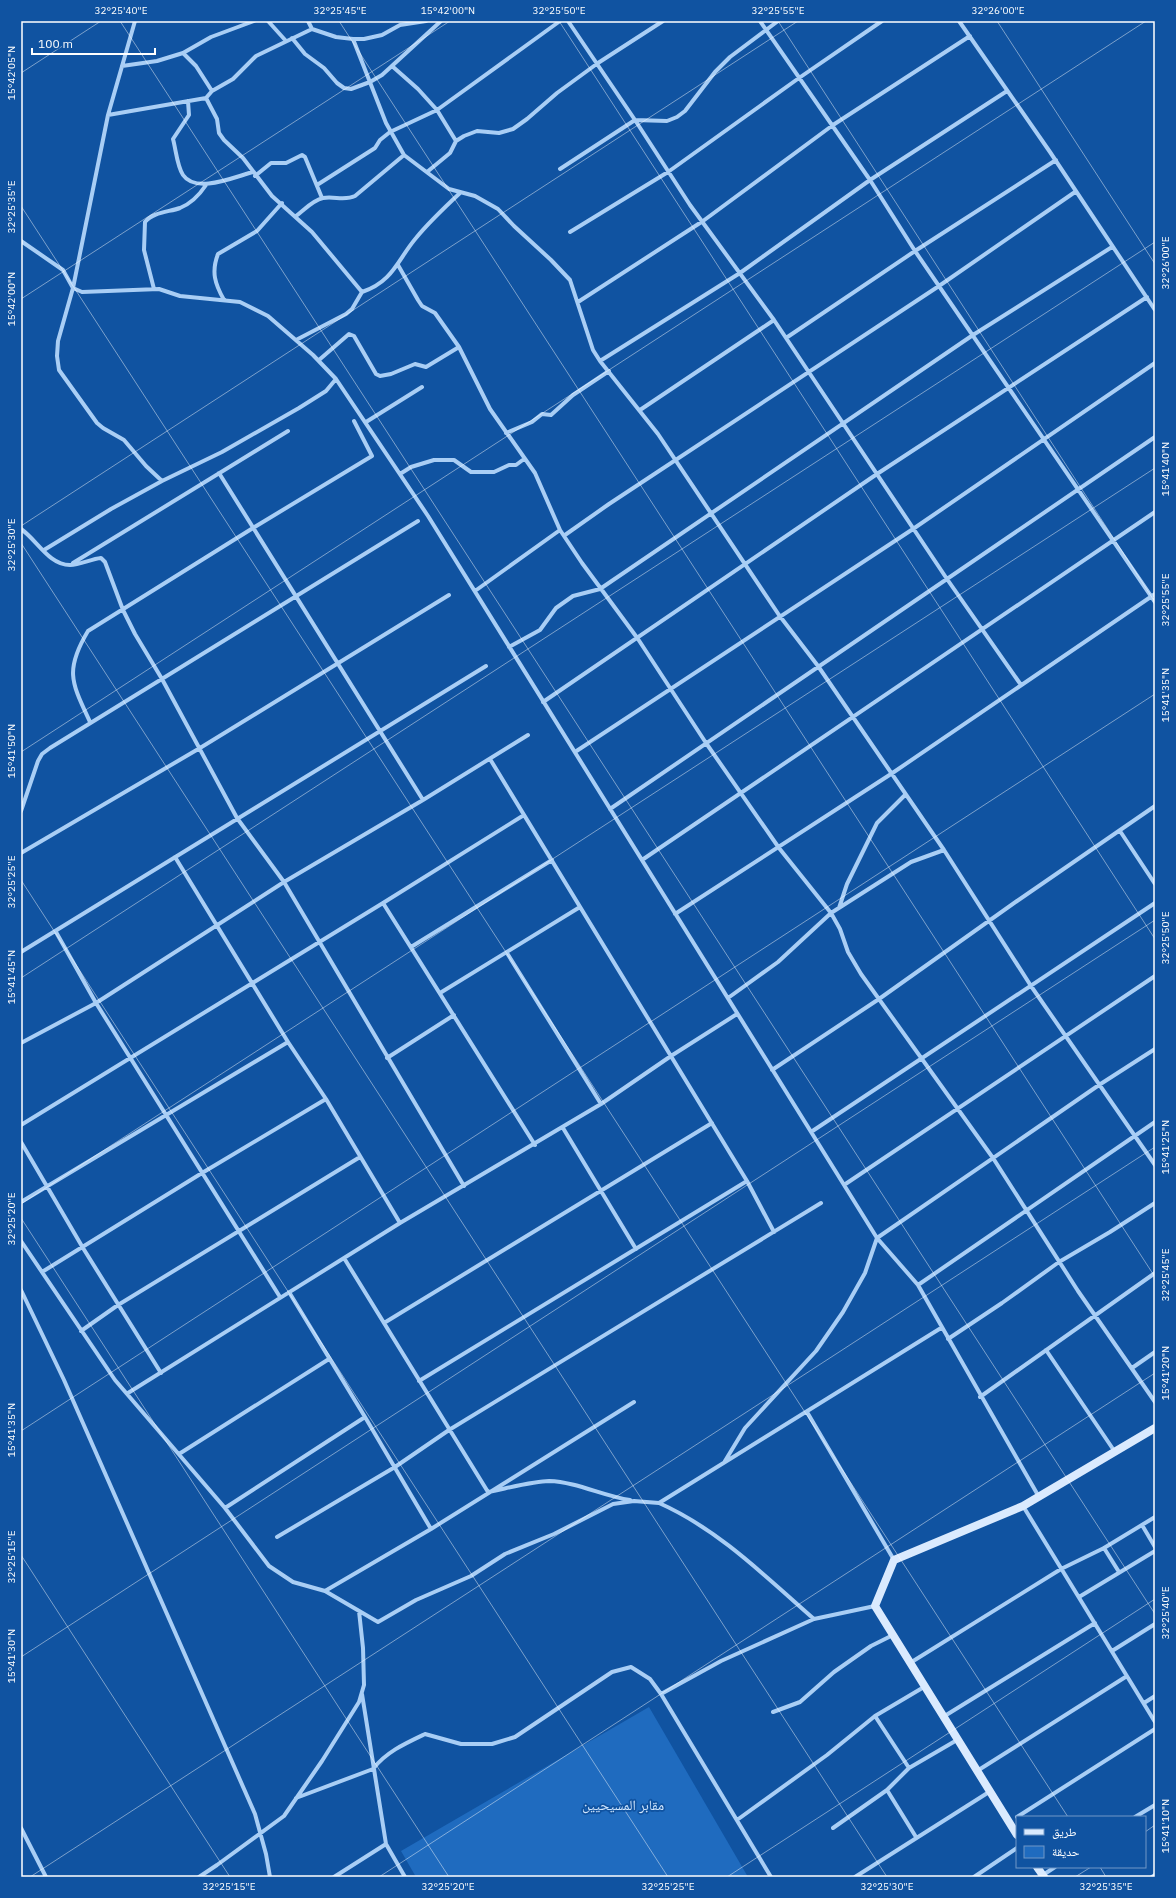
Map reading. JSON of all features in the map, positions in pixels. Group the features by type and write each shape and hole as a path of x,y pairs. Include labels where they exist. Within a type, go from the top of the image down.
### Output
{"street":[{"path":"135,21 108,115 73,288 58,341 57,356 59,370 97,422 103,428 124,440 146,466 162,481"},
{"path":"122,66 157,61 183,53 211,37 254,21"},
{"path":"268,21 286,41"},
{"path":"308,21 312,29"},
{"path":"108,115 206,98 212,91 233,79 256,56 312,29 336,37 364,39 382,35 400,25 426,21"},
{"path":"292,38 302,52 324,68 337,83 344,88 350,89 370,82 382,75 441,21"},
{"path":"317,185 375,148 380,140 390,132 437,110 560,21"},
{"path":"568,21 636,120 668,172 774,320 946,579 1020,685"},
{"path":"427,172 450,153 456,142 470,132 477,131 500,133 513,129 598,63 663,21"},
{"path":"760,21 870,180 915,251 1044,440 1153,595 1155,602"},
{"path":"560,169 636,120 667,121 677,117 685,111 720,67 778,21"},
{"path":"570,232 668,172 799,78 882,21"},
{"path":"959,21 1056,160 1075,192 1155,310"},
{"path":"578,302 703,221 833,126 970,36"},
{"path":"353,39 390,132 404,155 441,184 460,193 475,196 491,204 505,215 514,226 551,260 570,280 594,350 600,361 610,371 658,434 779,615 818,666 944,850 988,922 1155,1165"},
{"path":"183,53 196,66 212,91"},
{"path":"392,66 418,89 437,110 456,142"},
{"path":"600,361 740,273 870,180 1007,91"},
{"path":"206,98 217,119 221,137 243,158 272,196 282,203 318,238 362,292"},
{"path":"188,101 189,116 173,139 183,175 193,184 206,185 254,174 271,163 286,162 302,155 322,198"},
{"path":"296,216 315,201 322,198 349,199 355,196 404,155"},
{"path":"786,338 915,251 1056,160"},
{"path":"154,289 144,250 145,222 150,217 182,207 199,194 206,185"},
{"path":"565,535 609,504 939,286 1075,192"},
{"path":"296,340 346,314 352,309 362,292 390,275 417,236 460,193"},
{"path":"224,300 215,283 213,275 218,254 257,231 282,203"},
{"path":"21,241 63,270 73,288 82,292 159,289 180,296 240,302 268,316 319,360 336,379 428,516 876,1238 918,1285 980,1397 1039,1498"},
{"path":"509,647 540,630 556,608 574,596 600,589 973,335 1112,247"},
{"path":"398,265 422,306 435,314 459,347 490,409 541,485 548,505 560,530 565,535 600,589 638,638 706,743 779,848 831,913 840,929 848,952 860,974 879,998 992,1158 1059,1262 1155,1402"},
{"path":"543,702 638,638 679,607 744,563 1008,386 1147,297"},
{"path":"640,410 774,320"},
{"path":"319,360 349,334 354,336 376,374 380,376 391,374 415,364 426,367 459,347"},
{"path":"575,752 671,689 779,615 913,529 1155,363"},
{"path":"506,433 532,422 542,414 551,415 573,395 610,371"},
{"path":"44,550 111,509 162,481 217,455 299,408 326,391 336,379"},
{"path":"366,422 422,387"},
{"path":"90,722 75,689 72,676 73,665 80,645 88,631 372,456 354,422"},
{"path":"70,565 288,431"},
{"path":"610,809 1155,437"},
{"path":"400,474 411,467 434,460 454,460 471,472 494,472 509,465 516,465 524,459"},
{"path":"219,473 423,800"},
{"path":"642,860 1155,512"},
{"path":"21,811 42,754 50,748 418,521"},
{"path":"21,530 52,559 70,565 101,558 105,562 123,610 135,634 162,679 237,818 284,882 318,942 464,1186"},
{"path":"475,591 560,530"},
{"path":"21,853 200,748 449,595"},
{"path":"675,914 891,774 1153,595"},
{"path":"21,952 56,932 237,818 486,666"},
{"path":"21,1043 96,1003 284,882 528,736"},
{"path":"490,759 747,1181 774,1232"},
{"path":"839,908 847,884 877,823 905,795"},
{"path":"772,1070 879,998 1155,806"},
{"path":"21,1125 318,942 383,904 524,815"},
{"path":"1120,831 1155,884"},
{"path":"728,998 778,962 831,913 911,862 944,850"},
{"path":"175,857 218,925 288,1042 326,1100 400,1223"},
{"path":"411,947 552,860"},
{"path":"811,1132 1155,903"},
{"path":"383,904 535,1145"},
{"path":"440,993 580,907"},
{"path":"56,932 96,1003 132,1058 280,1297"},
{"path":"507,953 601,1104"},
{"path":"844,1185 956,1109 978,1096 1065,1035 1155,976"},
{"path":"128,1393 400,1223 563,1128 737,1014"},
{"path":"387,1058 454,1015"},
{"path":"21,1202 288,1042"},
{"path":"724,1463 745,1428 816,1351 830,1332 865,1273 876,1238 1099,1085 1155,1049"},
{"path":"42,1272 202,1173 326,1100"},
{"path":"918,1285 1155,1122"},
{"path":"384,1323 712,1123"},
{"path":"563,1128 636,1249"},
{"path":"21,1142 83,1248 161,1373"},
{"path":"81,1331 118,1305 240,1232 360,1157"},
{"path":"419,1381 747,1181"},
{"path":"277,1537 395,1467 449,1430 821,1203"},
{"path":"948,1339 1059,1262 1155,1203"},
{"path":"21,1241 115,1380 128,1393 225,1508 269,1566 293,1582 325,1591 378,1622 416,1600 471,1576 505,1554 554,1534 613,1504 634,1501"},
{"path":"344,1258 488,1492"},
{"path":"980,1397 1155,1273"},
{"path":"21,1290 64,1380 255,1814 266,1854 270,1877"},
{"path":"289,1292 395,1467 431,1530"},
{"path":"659,1503 941,1328"},
{"path":"1046,1350 1116,1452"},
{"path":"1132,1368 1155,1352"},
{"path":"179,1454 329,1359"},
{"path":"325,1591 431,1530 488,1492 634,1402"},
{"path":"807,1412 894,1560"},
{"path":"225,1508 365,1417"},
{"path":"875,1606 894,1560 1039,1498 1155,1428"},
{"path":"488,1492 548,1481 580,1487 612,1497 659,1503 682,1513 713,1534 771,1581 814,1619"},
{"path":"1023,1506 1155,1722"},
{"path":"910,1663 1061,1569 1104,1548 1155,1517"},
{"path":"1142,1525 1155,1547"},
{"path":"1104,1548 1119,1572"},
{"path":"1079,1597 1155,1551"},
{"path":"661,1694 721,1661 814,1619 875,1606"},
{"path":"875,1606 989,1792 1016,1832"},
{"path":"199,1877 261,1834 284,1816 322,1761 359,1702 364,1685 364,1648 359,1611"},
{"path":"943,1717 1095,1624"},
{"path":"1112,1651 1155,1624"},
{"path":"773,1712 800,1702 846,1664 871,1646 893,1635"},
{"path":"296,1798 373,1769 381,1760 405,1744 425,1734 461,1744 492,1744 515,1737 612,1672 631,1667 650,1679 661,1694 771,1877"},
{"path":"976,1771 1127,1676"},
{"path":"737,1820 827,1755 875,1716 924,1687"},
{"path":"361,1693 386,1844 405,1877"},
{"path":"1144,1703 1155,1696"},
{"path":"875,1716 909,1768"},
{"path":"1019,1816 1155,1729"},
{"path":"833,1828 887,1790 909,1768 957,1740"},
{"path":"887,1790 916,1837"},
{"path":"855,1877 989,1792"},
{"path":"1137,1816 1155,1804"},
{"path":"1009,1822 1016,1818"},
{"path":"21,1828 46,1877"},
{"path":"334,1877 386,1844"},
{"path":"974,1877 1016,1849"},
{"path":"1043,1876 1054,1868"}],"green space":[{"name":"مقابر المسيحيين","path":"649,1707 748,1877 416,1877 401,1851"}]}
